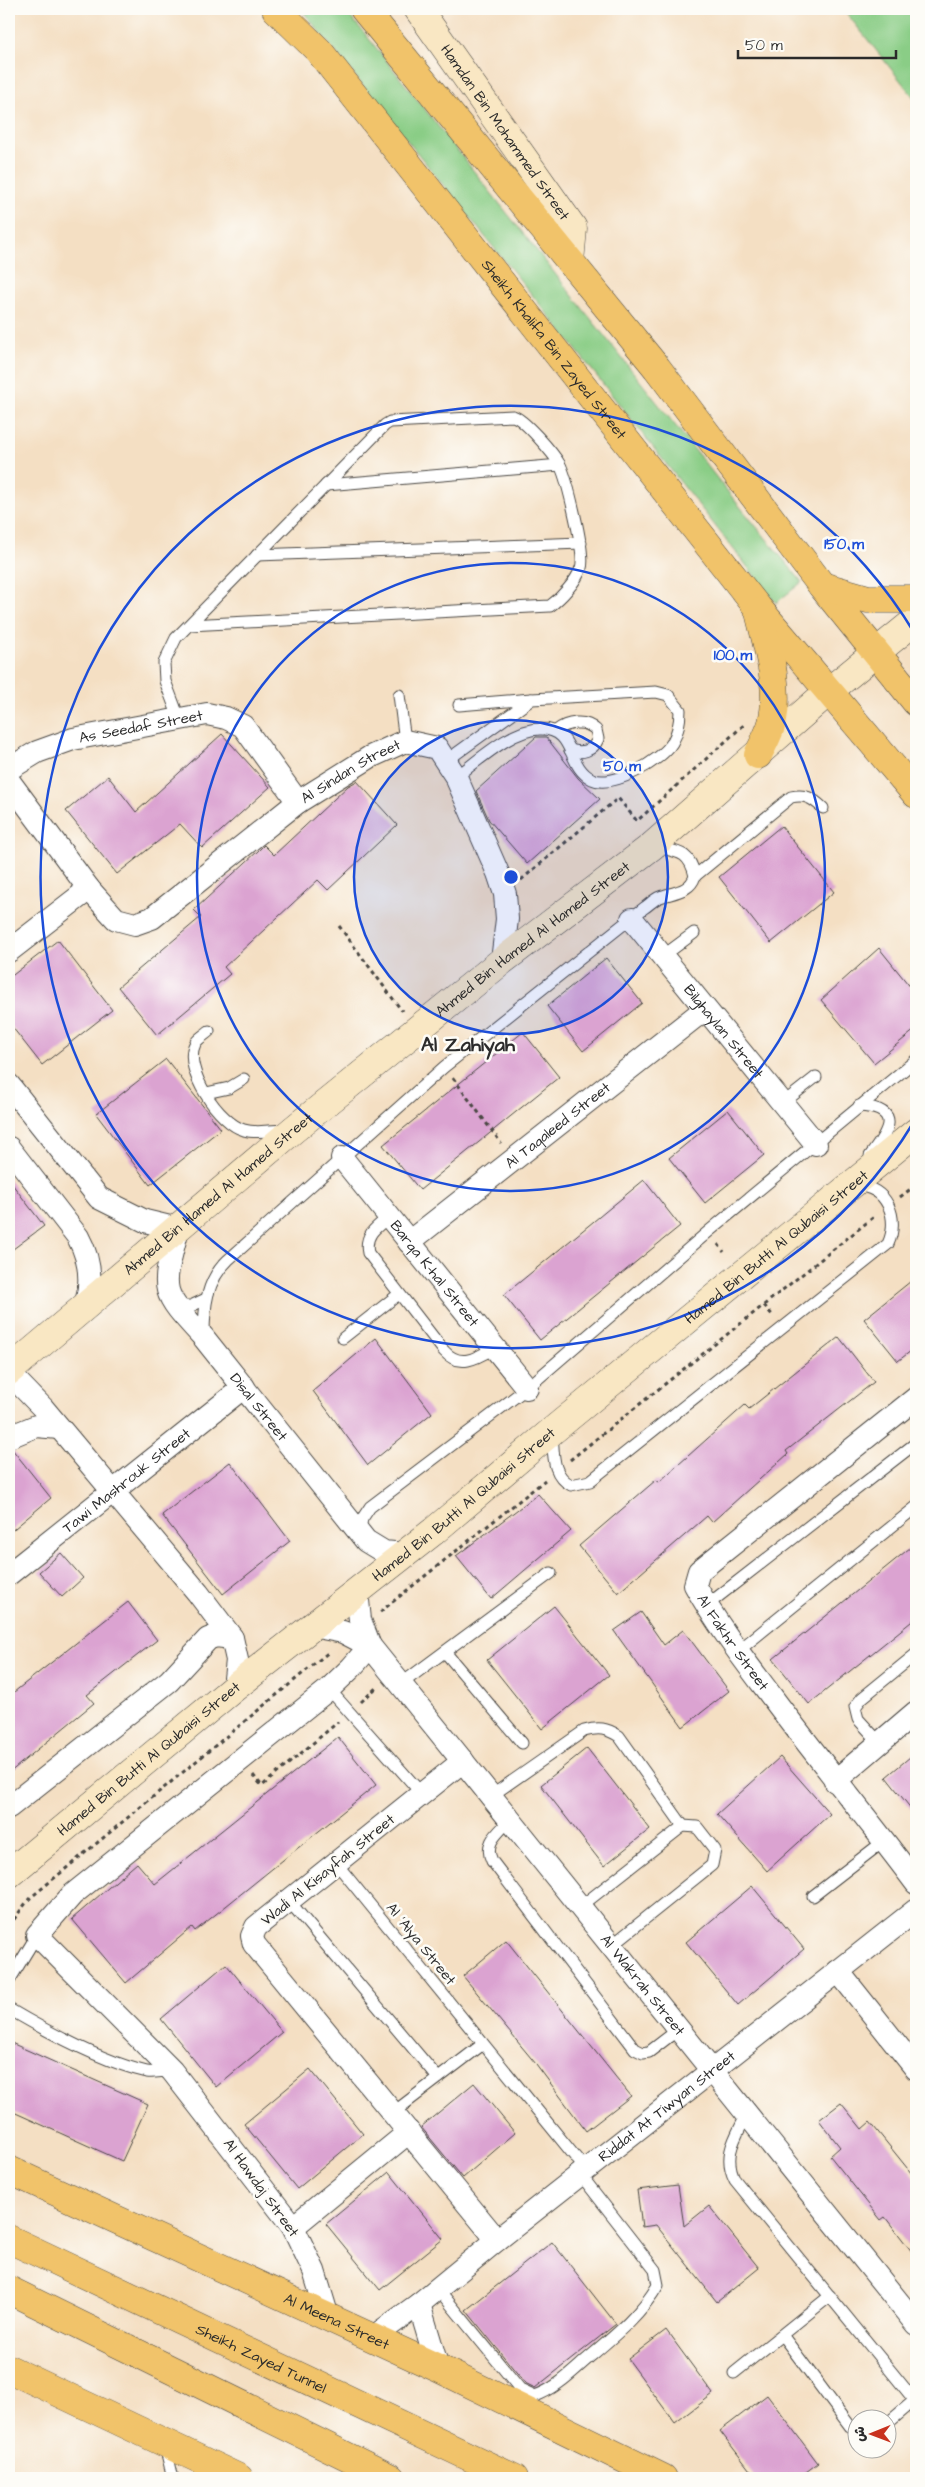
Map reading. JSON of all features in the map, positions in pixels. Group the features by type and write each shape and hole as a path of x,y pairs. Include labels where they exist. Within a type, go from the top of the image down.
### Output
{"main road":[{"name":"Sheikh Khalifa Bin Zayed Street","path":"276,9 319,50 758,608 829,691"},
{"path":"364,9 656,368 822,586 916,702"},
{"name":"Hamdan Bin Mohammed Street","path":"418,9 573,228 570,262"},
{"path":"822,586 868,599 916,599"},
{"path":"758,608 770,662 774,711 772,724 758,755"},
{"name":"Ahmed Bin Hamed Al Hamed Street","path":"9,1372 293,1130 502,961 651,846 758,755 829,691 916,620"},
{"path":"829,691 916,794"},
{"name":"Hamed Bin Butti Al Qubaisi Street","path":"9,1874 234,1688 404,1554 916,1132"},
{"name":"Al Meena Street","path":"9,2170 438,2368 663,2478"},
{"name":"Sheikh Zayed Tunnel","path":"9,2239 514,2478"},
{"path":"9,2290 391,2478"},
{"path":"9,2369 239,2478"}],"street":[{"name":"As Seedaf Street","path":"9,769 37,752 73,739 207,714 226,718 243,726 298,802"},
{"name":"Al Sindan Street","path":"9,781 90,889 116,920 135,924 152,918 298,802 370,757 405,741 438,748 451,769 476,822 505,894 507,919 502,961"},
{"path":"9,951 90,889"},
{"name":"Bilghaylan Street","path":"632,919 816,1144"},
{"name":"Al Taqaleed Street","path":"409,1242 705,1009"},
{"path":"9,1085 99,1198 145,1221 178,1229"},
{"path":"10,1152 78,1237 85,1250 90,1280 84,1310"},
{"name":"Barqa K-hal Street","path":"342,1158 526,1388"},
{"name":"Disal Street","path":"178,1229 166,1281 168,1295 175,1306 244,1387 359,1534 379,1550 394,1554 404,1554"},
{"path":"9,1372 32,1395 198,1593 232,1638 237,1660 234,1688"},
{"name":"Tawi Mashrouk Street","path":"9,1574 244,1387"},
{"name":"Al Fakhr Street","path":"916,1398 699,1571 695,1585 706,1606 738,1651 835,1781 884,1840 916,1883"},
{"path":"9,1437 36,1426 59,1428"},
{"name":"Al Wakrah Street","path":"357,1591 360,1620 370,1646 916,2324"},
{"path":"198,1593 205,1618 205,1642"},
{"name":"Al Wakrah Street","path":"312,1626 343,1632 370,1646"},
{"path":"9,1807 169,1681 205,1642 216,1636 232,1638"},
{"path":"37,1935 72,1895 329,1689 370,1646"},
{"path":"835,1781 916,1712"},
{"name":"Wadi Al Kisayfah Street","path":"463,1761 256,1927 252,1936 254,1944 394,2112 497,2240"},
{"name":"Riddat At Tiwyan Street","path":"372,2338 419,2304 497,2240 916,1910"},
{"name":"Al Hawdaj Street","path":"37,1935 172,2071 293,2227 314,2271 328,2317"},
{"path":"838,1972 916,2069"},
{"path":"293,2227 410,2132"},
{"path":"419,2304 438,2368"}],"lane":[{"path":"179,718 166,681 164,664 176,638 385,425 396,420 513,416 522,421 560,465 581,543 581,569 559,599 550,606 189,625"},
{"path":"326,485 560,465"},
{"path":"258,555 581,543"},
{"path":"451,769 515,735 540,728 556,731 562,735 580,768 593,779 610,781 618,779 663,753 676,734 680,710 668,695 656,692 459,705"},
{"path":"399,695 405,741"},
{"path":"451,769 503,720 532,699"},
{"path":"503,720 515,735"},
{"path":"556,731 564,726 581,723 592,726 596,730 598,739 593,747 584,752 570,750"},
{"path":"204,1338 206,1299 211,1284 221,1267 441,1070 659,897 674,895 693,883 695,876 791,797 801,794 811,798 823,808"},
{"path":"651,846 680,852 687,856 695,876"},
{"path":"663,956 694,933"},
{"path":"209,1031 195,1043 191,1060 195,1078 228,1123 245,1131 293,1130"},
{"path":"359,1534 362,1519 370,1506 526,1388 708,1232 916,1060"},
{"path":"783,1103 816,1078"},
{"path":"206,1093 229,1088 244,1079"},
{"path":"552,1431 556,1471 560,1478 571,1485 590,1481 888,1244 894,1233 890,1204 873,1189 849,1186 886,1135 888,1123 886,1115 880,1108 859,1106"},
{"path":"389,1217 372,1230 367,1247 371,1258 399,1294 451,1358 469,1361 494,1348"},
{"path":"343,1338 399,1294"},
{"path":"175,1306 191,1306 206,1299"},
{"path":"706,1606 916,1443"},
{"path":"334,1502 348,1507 370,1506"},
{"path":"738,1651 916,1507"},
{"path":"397,1679 445,1652 551,1573"},
{"path":"445,1652 522,1742"},
{"path":"879,1742 858,1720 855,1707 862,1698 916,1654"},
{"path":"329,1689 422,1794"},
{"path":"491,1796 584,1731 596,1728 607,1729 618,1736 683,1826"},
{"path":"510,1820 489,1843 488,1852 492,1861 636,2049 643,2053 649,2052 679,2029"},
{"path":"580,1907 683,1826 697,1827 715,1850 712,1865 611,1946"},
{"path":"812,1896 884,1840"},
{"name":"Al 'Alya Street","path":"336,1863 483,2044 583,2172 650,2262 658,2278 658,2284 639,2312 625,2327 565,2378 535,2396 520,2389 438,2289"},
{"path":"289,1901 438,2078"},
{"path":"9,1981 37,1935"},
{"path":"9,2009 33,2023 115,2062 149,2072 172,2071"},
{"path":"394,2112 483,2044"},
{"path":"747,2114 730,2148 729,2163 731,2172 916,2400 898,2415"},
{"path":"734,2373 830,2296"},
{"path":"782,2335 848,2423"},
{"path":"164,2441 173,2478"}],"path":[{"path":"505,894 618,798 637,821 752,716"},
{"path":"898,1198 916,1185"},
{"path":"564,1465 882,1211"},
{"path":"379,1612 550,1476"},
{"path":"9,1926 29,1899 335,1647"},
{"path":"218,1732 262,1786 350,1712 397,1679"}],"green space":[{"path":"301,9 343,9 362,30 732,497 802,582 776,603 562,332"},
{"path":"843,9 916,9 916,100"}],"building":[{"path":"222,734 270,787 202,848 180,824 117,874 66,811 108,776 136,812"},
{"path":"536,737 546,737 578,778 600,799 527,864 489,820 476,791"},
{"path":"357,781 397,825 328,890 318,880 224,967 230,974 157,1035 118,987 201,917 194,910 264,845 274,855 348,786"},
{"path":"781,826 834,892 771,943 719,877"},
{"path":"58,940 112,1010 42,1065 9,1023 9,978"},
{"path":"879,948 916,994 916,1029 874,1063 821,1000"},
{"path":"606,958 642,1003 583,1051 547,1006"},
{"path":"523,1032 559,1077 420,1190 383,1145"},
{"path":"166,1059 221,1129 150,1185 96,1114"},
{"path":"728,1110 764,1155 705,1203 669,1158"},
{"path":"9,1180 44,1226 9,1252"},
{"path":"644,1180 680,1226 540,1340 504,1295"},
{"path":"916,1277 916,1347 898,1361 864,1319"},
{"path":"839,1337 874,1382 786,1451 788,1454 712,1522 707,1516 618,1593 579,1546 656,1480 659,1482 745,1405 749,1409"},
{"path":"376,1338 432,1413 368,1465 313,1391"},
{"path":"12,1449 51,1498 9,1533 9,1450"},
{"path":"230,1462 290,1541 223,1594 162,1515"},
{"path":"538,1494 571,1531 491,1599 456,1556"},
{"path":"916,1543 916,1618 809,1704 773,1659"},
{"path":"61,1553 83,1578 62,1597 39,1572"},
{"path":"128,1602 157,1640 87,1695 94,1703 9,1773 9,1696"},
{"path":"554,1606 609,1675 542,1729 487,1660"},
{"path":"641,1612 664,1645 683,1630 729,1691 683,1727 614,1631"},
{"path":"338,1737 376,1785 195,1931 192,1927 126,1983 72,1919 137,1863 155,1884"},
{"path":"587,1748 650,1829 604,1866 541,1785"},
{"path":"916,1752 916,1815 886,1777"},
{"path":"780,1757 830,1814 767,1871 717,1814"},
{"path":"752,1886 804,1949 738,2005 686,1942"},
{"path":"506,1940 631,2096 586,2131 536,2064 463,1976"},
{"path":"226,1964 282,2032 216,2087 161,2019"},
{"path":"9,2042 148,2104 122,2161 9,2110"},
{"path":"310,2069 363,2134 297,2189 244,2124"},
{"path":"474,2083 515,2133 463,2178 421,2127"},
{"path":"841,2103 862,2129 870,2122 916,2179 916,2257 885,2217 881,2220 830,2156 840,2147 819,2120"},
{"path":"389,2172 443,2239 380,2290 326,2224"},
{"path":"678,2185 684,2226 709,2206 759,2268 717,2302 656,2225 642,2227 637,2190"},
{"path":"552,2242 616,2324 535,2388 525,2383 466,2310"},
{"path":"666,2330 713,2394 675,2423 628,2359"},
{"path":"767,2395 818,2463 798,2478 756,2478 720,2431"}],"district":[{"name":"Al Zahiyah","path":"468,1045"}]}
